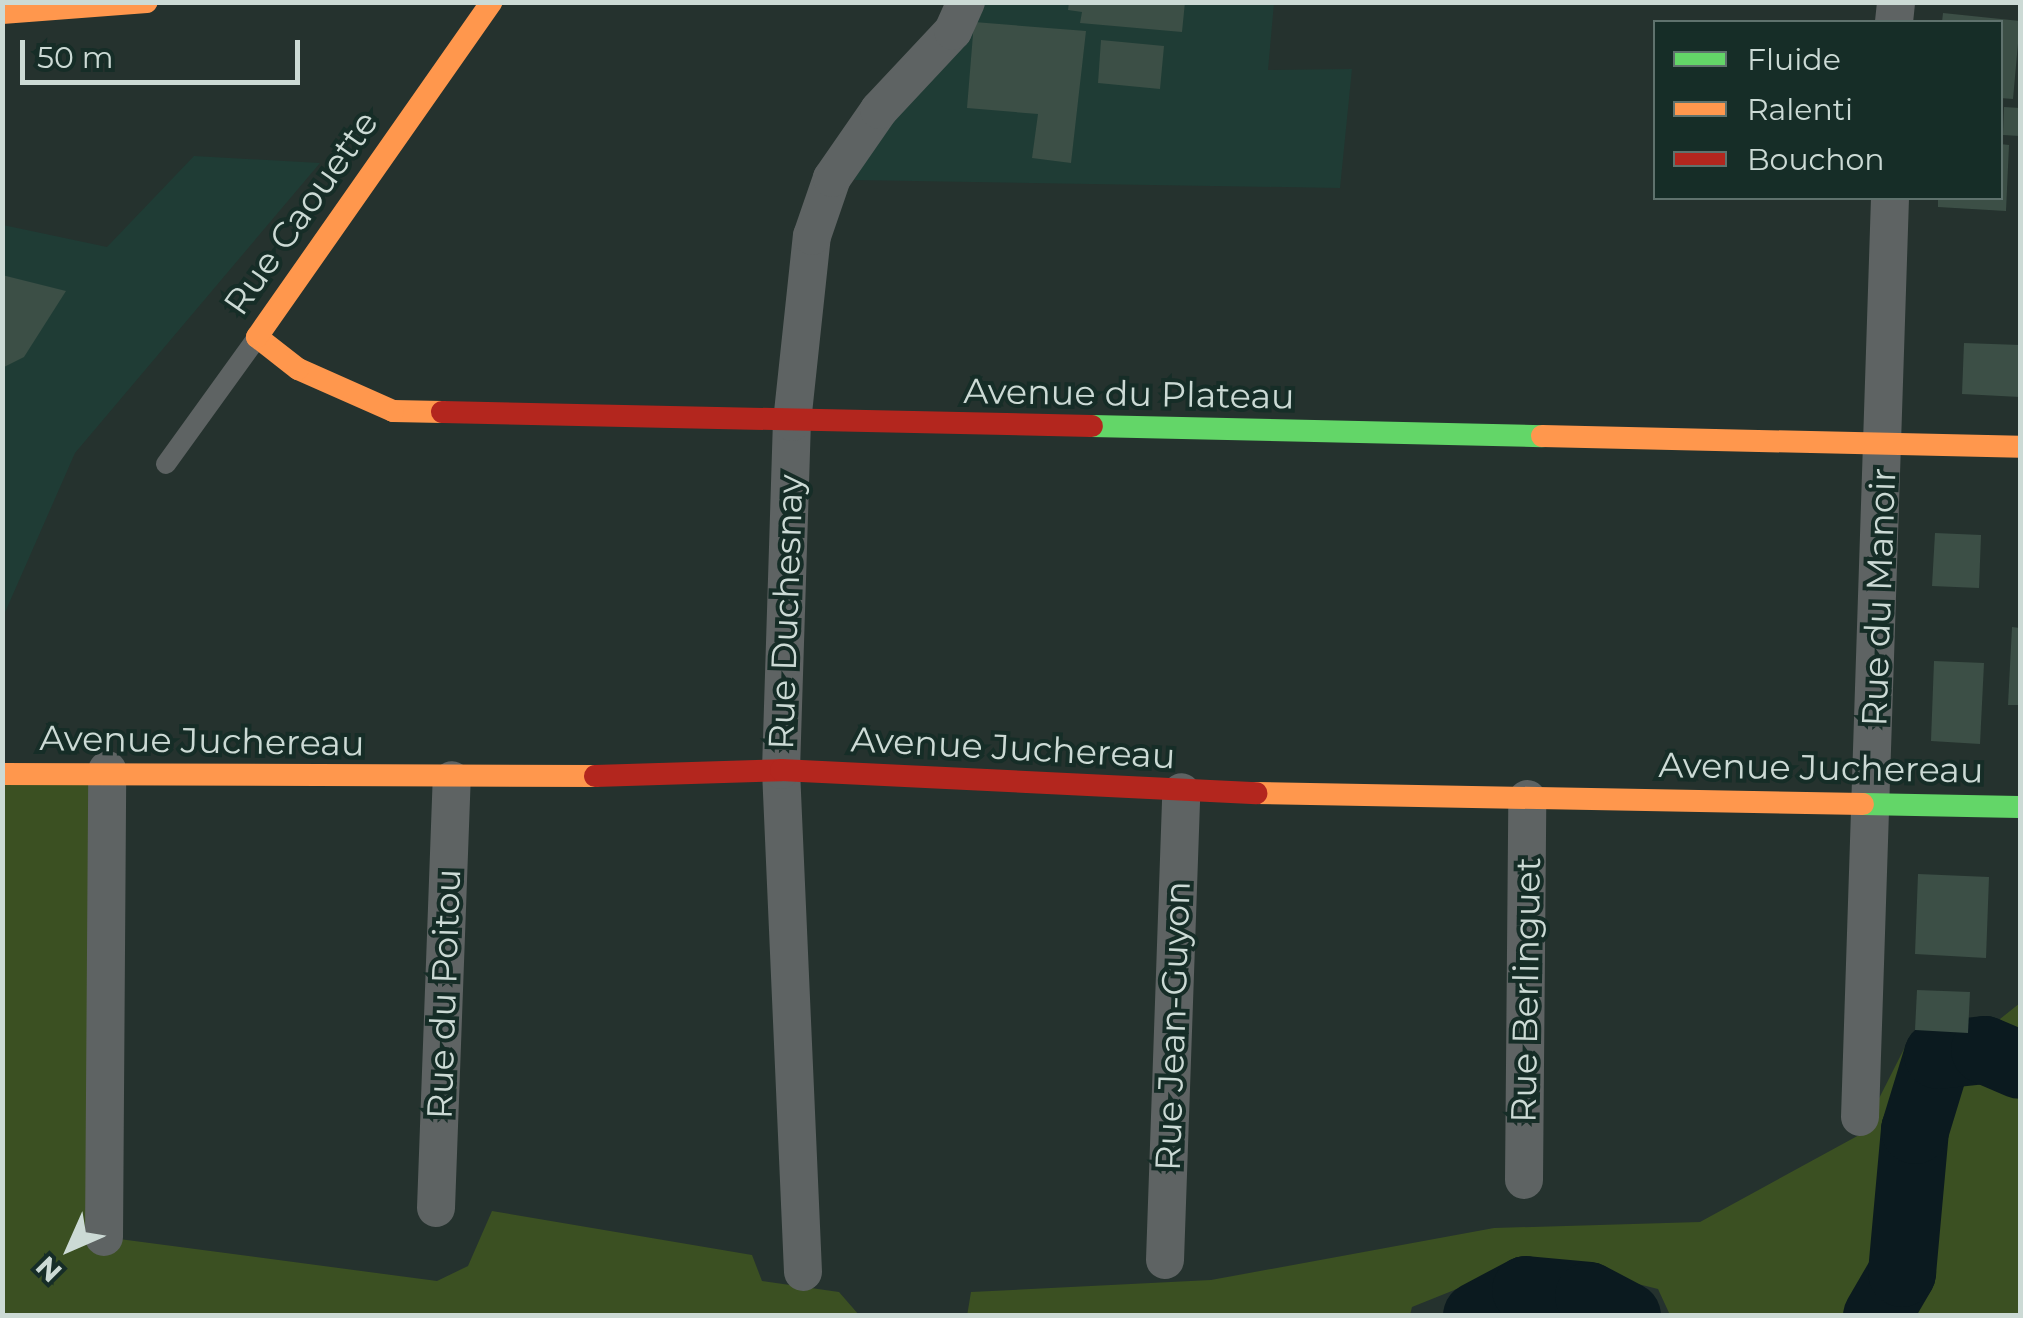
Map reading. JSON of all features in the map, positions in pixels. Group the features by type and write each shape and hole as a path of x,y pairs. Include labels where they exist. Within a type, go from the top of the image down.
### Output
{"street":[{"path":"2,13 146,2"},
{"name":"Rue Caouette","path":"258,337 492,2"},
{"name":"Rue Duchesnay","path":"802,1272 781,770 792,422 812,236 832,178 879,110 953,30 966,2"},
{"name":"Rue du Manoir","path":"1860,1117 1885,444 1890,200"},
{"name":"Avenue du Plateau","path":"258,337 298,370 393,411 2020,447"},
{"path":"104,1237 108,770"},
{"name":"Avenue Juchereau","path":"2,774 108,770 452,780 781,770 1181,792 2020,806"},
{"name":"Rue du Poitou","path":"436,1208 452,780"},
{"name":"Rue Jean-Guyon","path":"1165,1260 1181,792"},
{"name":"Rue Berlinguet","path":"1524,1180 1528,799"}],"lane":[{"name":"Rue Caouette","path":"166,464 258,337"}],"shaded area":[{"path":"981,3 1274,3 1268,70 1352,69 1340,188 854,180 884,126"},
{"path":"194,156 320,163 75,453 3,617 3,225 107,247"}],"green space":[{"path":"107,770 104,1237 437,1281 468,1266 492,1211 752,1255 762,1281 839,1292 859,1315 3,1315 2,774"},
{"path":"2020,1003 2020,1315 1670,1315 1658,1289 1534,1258 1412,1307 1410,1315 967,1316 971,1292 1211,1280 1494,1228 1700,1222 1861,1134 1905,1047 1975,1039"}],"building":[{"path":"1069,2 1185,2 1182,32 1080,23 1082,12 1068,10"},
{"path":"1943,13 2020,21 2013,99 2003,98 2003,20 1942,20"},
{"path":"974,22 1086,31 1071,163 1032,158 1038,114 967,108"},
{"path":"1101,40 1164,46 1160,89 1098,83"},
{"path":"2004,107 2020,108 2020,136 2003,135"},
{"path":"2003,144 2009,145 2006,211 1938,207 1938,200 2003,200"},
{"path":"2,275 66,291 24,357 2,368"},
{"path":"1964,343 2020,345 2020,397 1962,394"},
{"path":"1935,533 1981,535 1979,588 1932,586"},
{"path":"2012,627 2020,628 2020,705 2008,705"},
{"path":"1934,661 1984,663 1980,744 1931,741"},
{"path":"1918,874 1989,877 1986,958 1915,954"},
{"path":"1917,990 1970,992 1968,1033 1915,1030"}],"waterway":[{"path":"1877,1316 1902,1273 1915,1130 1938,1055 1985,1050 2020,1065"},
{"path":"1477,1316 1526,1290 1589,1296 1627,1316"}],"traffic: fast":[{"path":"1092,426 1542,436"},
{"path":"1863,804 2019,807"}],"traffic: slow":[{"path":"2,13 147,2"},
{"path":"442,412 393,411 298,369 257,337 492,2"},
{"path":"1542,436 2020,447"},
{"path":"2,774 595,776"},
{"path":"1256,793 1863,804"}],"traffic: jam":[{"path":"442,412 1092,426"},
{"path":"595,776 781,770 1256,793"}]}
